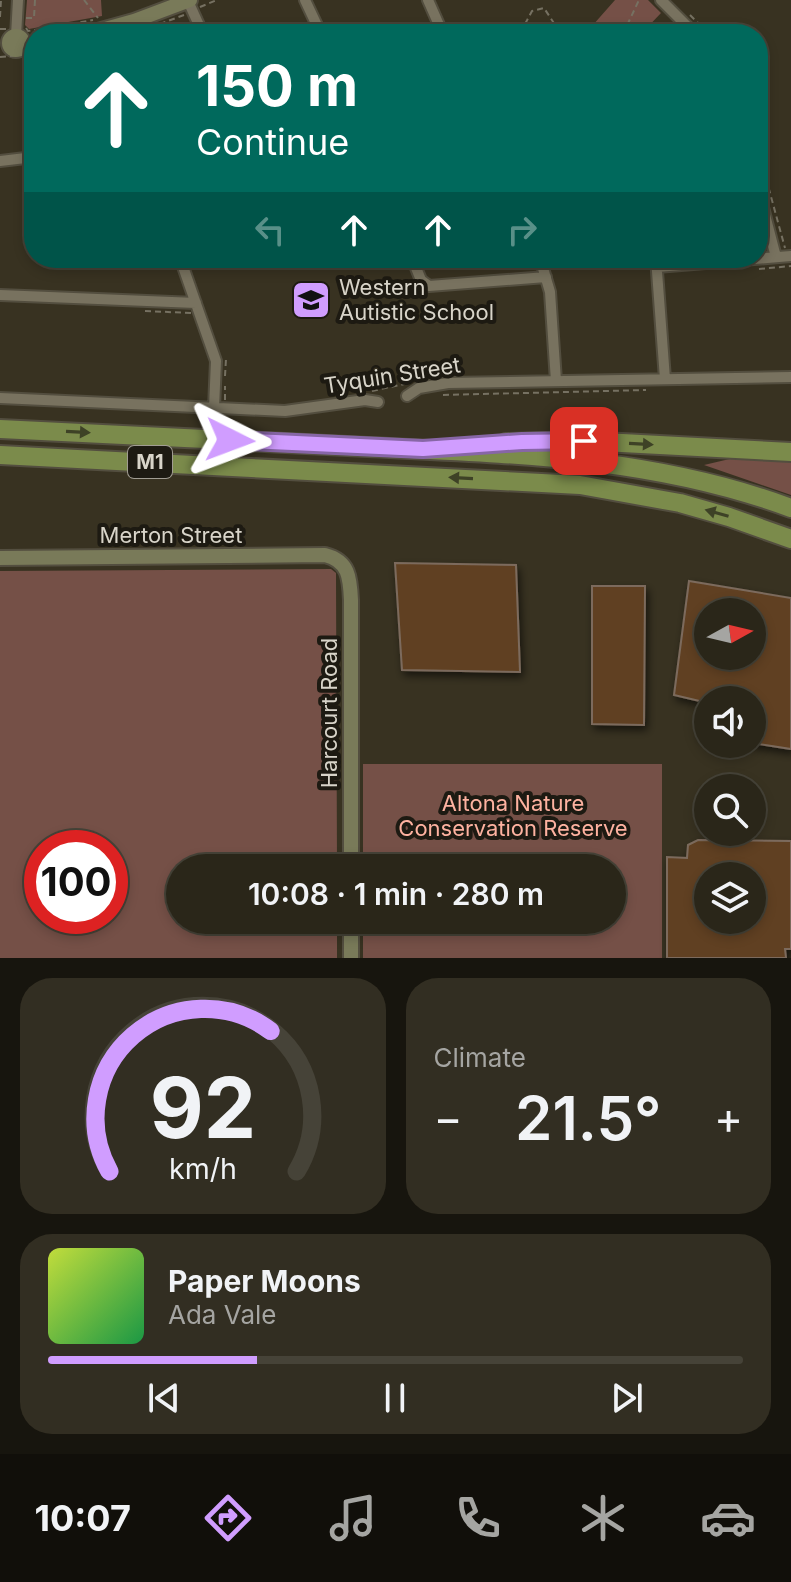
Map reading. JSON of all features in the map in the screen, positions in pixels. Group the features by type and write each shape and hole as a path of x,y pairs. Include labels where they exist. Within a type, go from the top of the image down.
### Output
{"highway":[{"name":"M1","path":"0,429 566,457 628,465 715,484 791,508"},
{"path":"423,449 584,441 791,452"},
{"name":"M1","path":"0,455 580,485 692,506 791,539"}],"street":[{"path":"18,0 21,38"},
{"path":"123,24 189,0 199,24"},
{"path":"305,0 316,24"},
{"path":"428,0 439,24"},
{"path":"661,0 685,24"},
{"path":"0,161 24,158"},
{"path":"768,226 776,257"},
{"path":"768,257 791,256"},
{"path":"184,268 216,361 214,408"},
{"path":"416,268 421,280 429,286 546,277"},
{"path":"543,268 556,381"},
{"path":"656,268 665,379"},
{"path":"0,295 196,303"},
{"name":"Tyquin Street","path":"407,396 419,388 448,383 791,377"},
{"name":"Tyquin Street","path":"0,398 285,411 365,400 378,402"},
{"name":"Merton Street","path":"0,558 325,555 340,561"},
{"name":"Harcourt Road","path":"340,561 350,577 351,600 351,854"},
{"path":"351,934 351,958"}],"path":[{"path":"0,17 1,0"},
{"path":"84,0 98,19"},
{"path":"628,24 639,0"},
{"path":"685,10 699,24"},
{"path":"78,24 104,18"},
{"path":"0,57 24,55"},
{"path":"362,393 416,382"},
{"path":"443,395 651,390"}],"green space":[{"path":"27,0 101,0 102,16 57,24 25,24"},
{"path":"615,0 648,0 661,13 651,24 594,24"},
{"path":"738,457 791,460 791,495 704,465"},
{"path":"331,569 336,573 337,854 166,854 166,934 337,934 337,958 0,958 0,571"},
{"name":"Altona Nature Conservation Reserve","path":"363,764 662,764 662,958 363,958 363,934 626,934 626,854 363,854"}],"building":[{"path":"395,563 516,565 520,672 402,670"},
{"path":"689,581 791,598 791,749 766,745 766,686 694,686 694,700 674,695"},
{"path":"592,586 645,586 644,725 592,724"},
{"path":"766,841 791,841 791,949 785,949 786,958 667,958 667,857 687,858 688,845 694,842 694,846 766,846"}],"place":[{"name":"Western Autistic School","path":"311,300"}],"route":[{"path":"230,440 423,449 584,441"}]}
